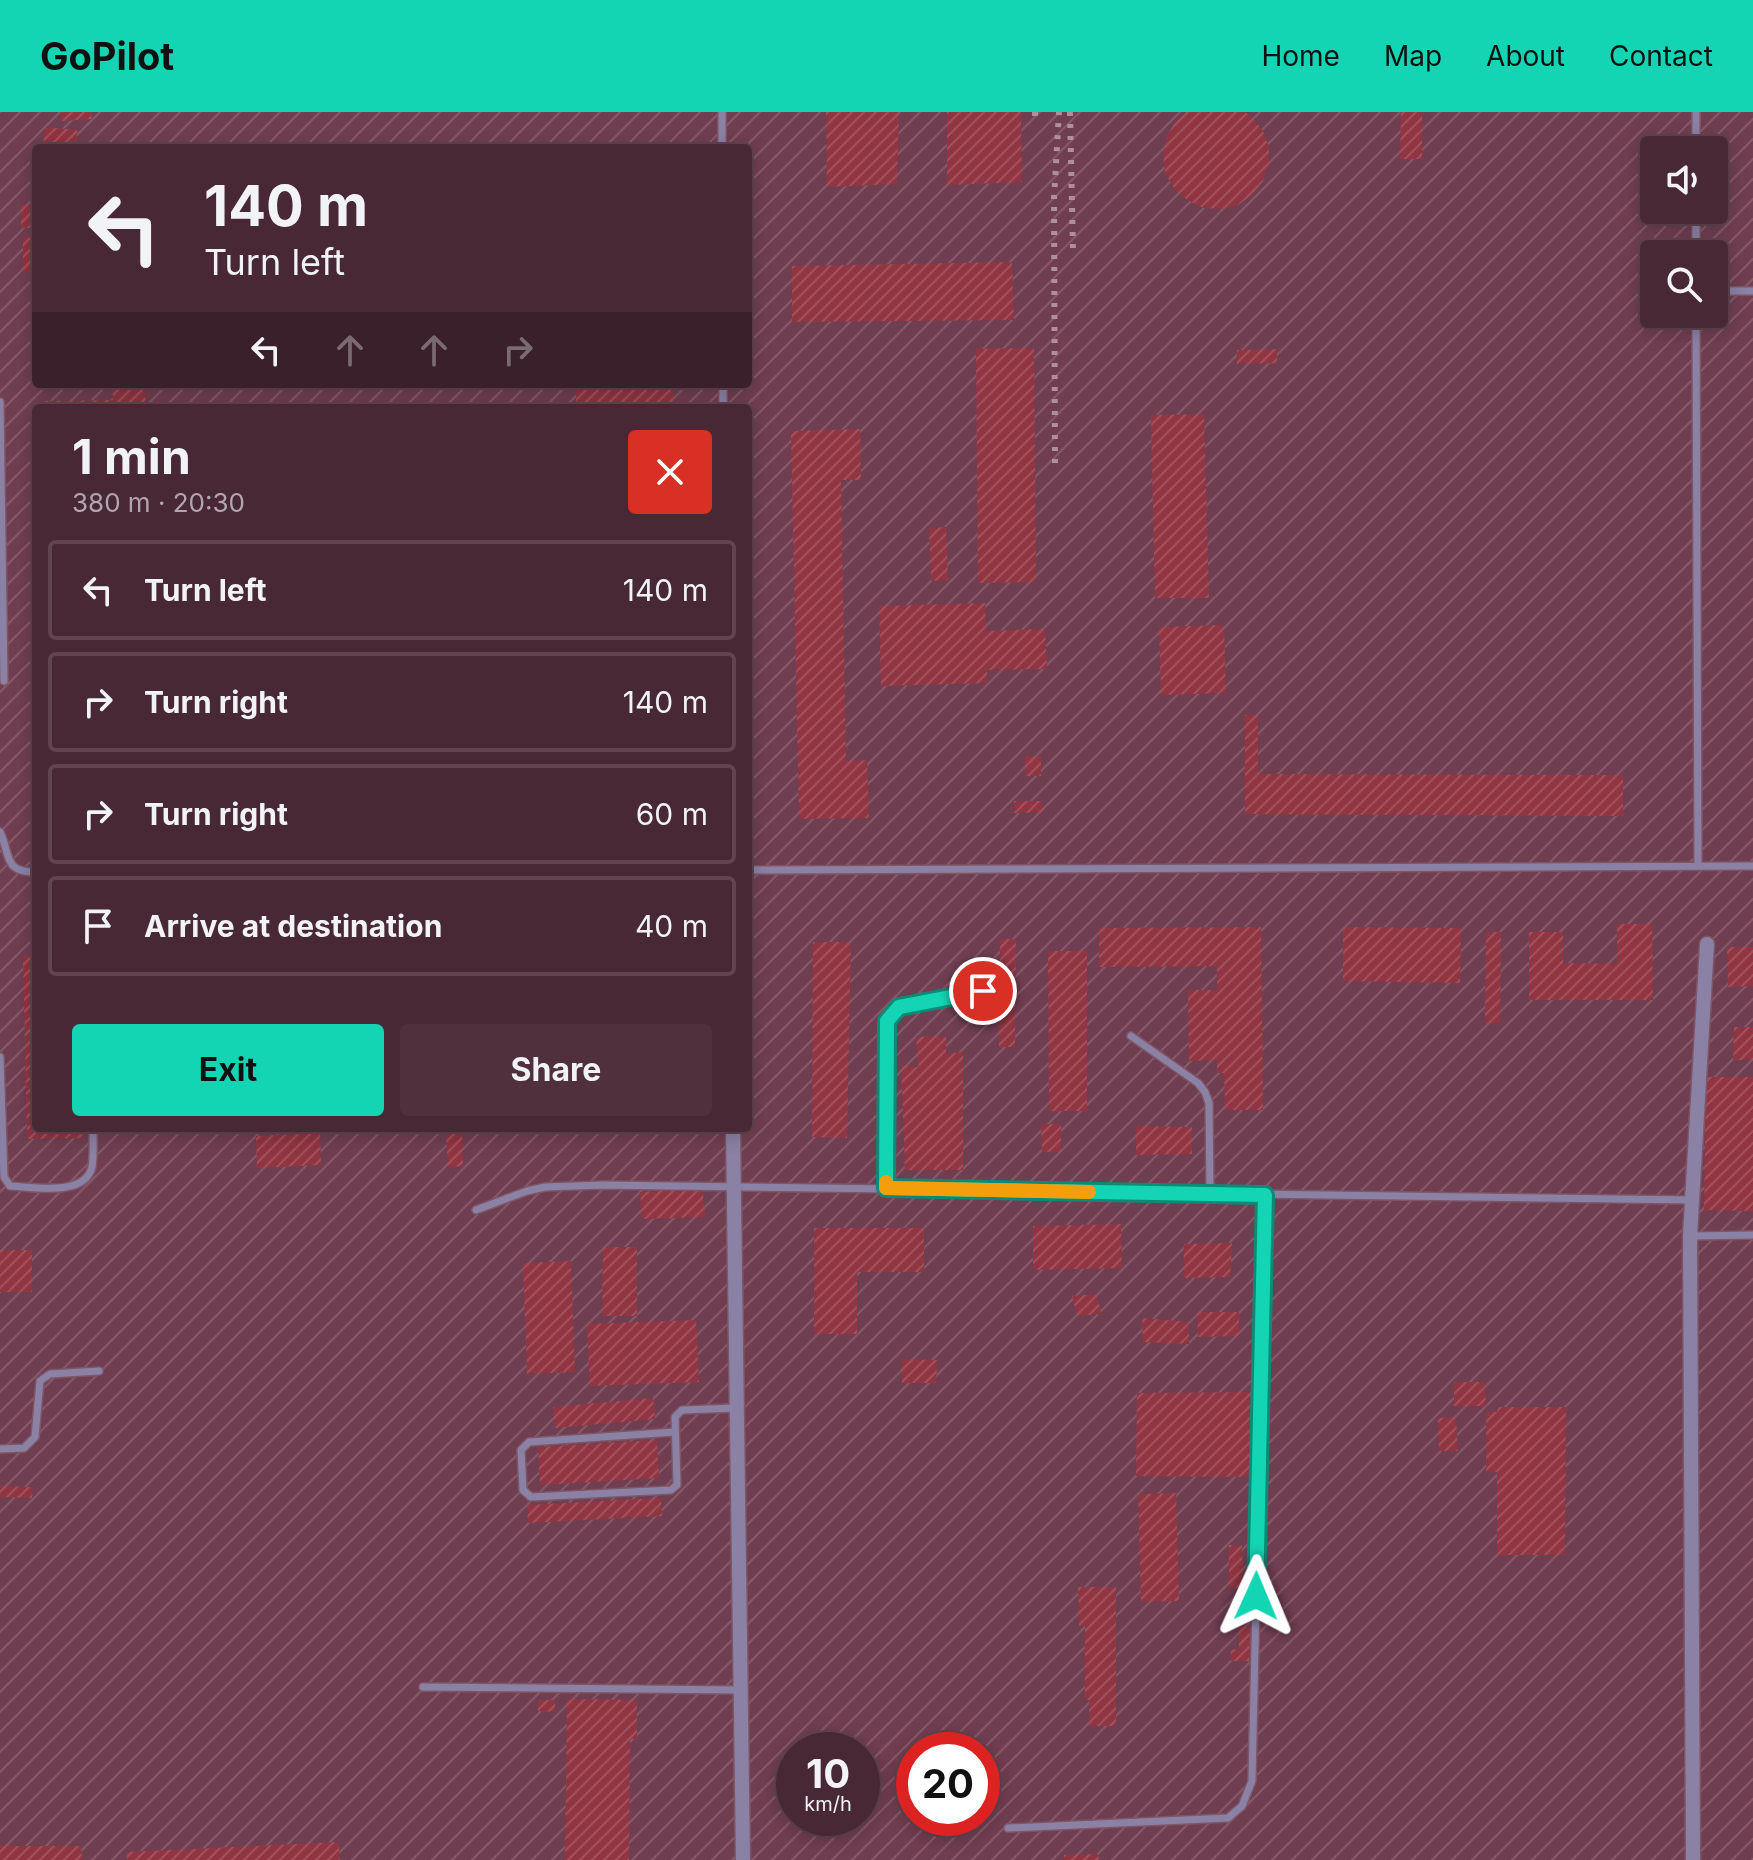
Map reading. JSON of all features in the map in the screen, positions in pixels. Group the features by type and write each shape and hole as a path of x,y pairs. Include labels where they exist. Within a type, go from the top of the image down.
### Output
{"street":[{"path":"1693,1860 1690,1236 1707,944"},
{"path":"733,1132 743,1860"}],"lane":[{"path":"722,112 722,144"},
{"path":"1696,112 1696,136"},
{"path":"1728,291 1753,291"},
{"path":"1696,328 1698,866"},
{"path":"0,402 4,681"},
{"path":"0,832 11,865 22,872 32,872"},
{"path":"752,870 1753,866"},
{"path":"886,1188 887,1021 899,1007 983,991"},
{"path":"1131,1036 1198,1083 1205,1092 1209,1103 1210,1193"},
{"path":"0,1057 4,1177 10,1186 66,1188 85,1180 92,1168 93,1132"},
{"path":"476,1210 545,1187 603,1185 1692,1200"},
{"path":"1008,1828 1228,1818 1242,1806 1252,1781 1265,1195"},
{"path":"1690,1236 1753,1235"},
{"path":"0,1449 24,1448 35,1437 40,1381 50,1374 99,1371"},
{"path":"675,1432 529,1442 521,1450 523,1490 531,1497 671,1490 677,1485 675,1417 682,1410 736,1408"},
{"path":"423,1687 740,1690"}],"shaded area":[{"path":"0,112 1753,112 1753,1860 0,1860"}],"building":[{"path":"61,112 91,112 92,119 61,121"},
{"path":"826,112 899,112 897,184 827,187"},
{"path":"947,112 1021,112 1022,182 947,185"},
{"path":"1186,112 1245,112 1263,131 1269,147 1269,164 1263,181 1252,195 1238,205 1221,209 1203,208 1187,200 1174,188 1165,173 1163,155 1166,138 1175,122"},
{"path":"1401,112 1422,112 1422,159 1400,159"},
{"path":"45,127 77,130 76,144 43,144"},
{"path":"21,204 32,205 32,228 21,228"},
{"path":"23,237 32,237 32,272 23,272"},
{"path":"1012,262 1014,320 792,322 792,266"},
{"path":"1034,348 1036,582 978,583 976,349"},
{"path":"1277,349 1277,363 1237,364 1237,350"},
{"path":"113,388 145,388 146,404 44,404 44,401 113,400"},
{"path":"576,388 673,388 674,404 576,404"},
{"path":"1204,414 1209,598 1155,598 1151,415"},
{"path":"860,429 861,480 841,480 846,761 867,760 869,818 799,819 791,431"},
{"path":"946,527 948,580 931,581 929,528"},
{"path":"985,603 986,631 1045,629 1047,669 987,670 987,683 881,686 879,606"},
{"path":"1224,625 1226,693 1161,695 1159,627"},
{"path":"1245,715 1258,716 1258,774 1623,775 1623,816 1245,814"},
{"path":"1025,756 1041,756 1041,776 1025,776"},
{"path":"1014,801 1042,801 1043,812 1014,813"},
{"path":"1617,924 1652,924 1653,1000 1529,1000 1529,932 1563,932 1563,963 1617,964"},
{"path":"1261,927 1263,1110 1225,1110 1224,1073 1217,1073 1217,1060 1189,1061 1188,990 1217,990 1217,966 1099,967 1099,928"},
{"path":"1343,927 1461,928 1460,983 1343,981"},
{"path":"1486,932 1501,932 1500,1023 1485,1023"},
{"path":"1000,939 1016,939 1015,1047 999,1047"},
{"path":"813,942 851,942 847,1138 812,1137"},
{"path":"1727,947 1753,947 1753,986 1728,987"},
{"path":"1048,951 1087,951 1087,1111 1049,1111"},
{"path":"23,956 32,956 32,1132 83,1132 83,1138 27,1139"},
{"path":"1734,1027 1753,1027 1753,1060 1733,1060"},
{"path":"946,1036 946,1054 963,1052 963,1170 905,1170 901,1065 918,1067 916,1037"},
{"path":"1706,1077 1753,1077 1753,1211 1704,1210"},
{"path":"1041,1124 1061,1124 1061,1152 1042,1152"},
{"path":"1136,1126 1192,1127 1192,1154 1136,1155"},
{"path":"320,1133 321,1165 257,1168 256,1136"},
{"path":"462,1133 463,1166 448,1167 446,1134"},
{"path":"702,1188 706,1217 642,1219 640,1192"},
{"path":"1121,1224 1122,1268 1033,1270 1033,1226"},
{"path":"814,1228 924,1228 924,1272 857,1272 857,1334 814,1334"},
{"path":"1232,1243 1230,1277 1183,1278 1184,1244"},
{"path":"603,1247 637,1247 637,1316 602,1316"},
{"path":"0,1250 32,1250 32,1292 0,1292"},
{"path":"571,1261 575,1372 527,1374 523,1263"},
{"path":"1097,1294 1101,1314 1077,1316 1072,1296"},
{"path":"1197,1312 1239,1312 1239,1336 1198,1337"},
{"path":"1142,1318 1189,1322 1189,1344 1143,1342"},
{"path":"696,1320 699,1382 590,1386 587,1324"},
{"path":"902,1359 937,1360 936,1383 902,1383"},
{"path":"1454,1382 1485,1382 1486,1406 1454,1406"},
{"path":"1252,1392 1250,1477 1136,1476 1137,1393"},
{"path":"653,1398 655,1419 555,1428 553,1407"},
{"path":"1498,1407 1566,1407 1565,1555 1497,1555 1497,1472 1486,1471 1486,1412 1497,1412"},
{"path":"1456,1417 1458,1451 1439,1451 1438,1418"},
{"path":"657,1440 659,1478 540,1485 538,1447"},
{"path":"0,1486 33,1487 32,1498 0,1497"},
{"path":"1176,1493 1179,1601 1141,1602 1138,1494"},
{"path":"661,1498 662,1516 528,1523 527,1505"},
{"path":"1229,1545 1242,1545 1243,1588 1229,1588"},
{"path":"1078,1587 1116,1587 1116,1726 1089,1726 1089,1700 1085,1699 1085,1626 1079,1626"},
{"path":"1239,1626 1250,1627 1249,1661 1231,1661 1231,1649 1239,1650"},
{"path":"567,1699 637,1700 637,1739 630,1739 629,1860 565,1860"},
{"path":"538,1700 555,1700 555,1712 538,1711"},
{"path":"339,1842 340,1860 127,1860 127,1852"},
{"path":"0,1845 81,1846 82,1860 0,1860"},
{"path":"1098,1854 1099,1860 1064,1860 1064,1855"}],"railway":[{"path":"1035,112 1035,123"},
{"path":"1055,463 1054,198 1059,112"},
{"path":"1070,112 1073,251"}],"slow traffic":[{"path":"886,1182 886,1188 1089,1192"}],"route":[{"path":"983,991 899,1007 887,1021 886,1188 1265,1195 1256,1596"}]}
